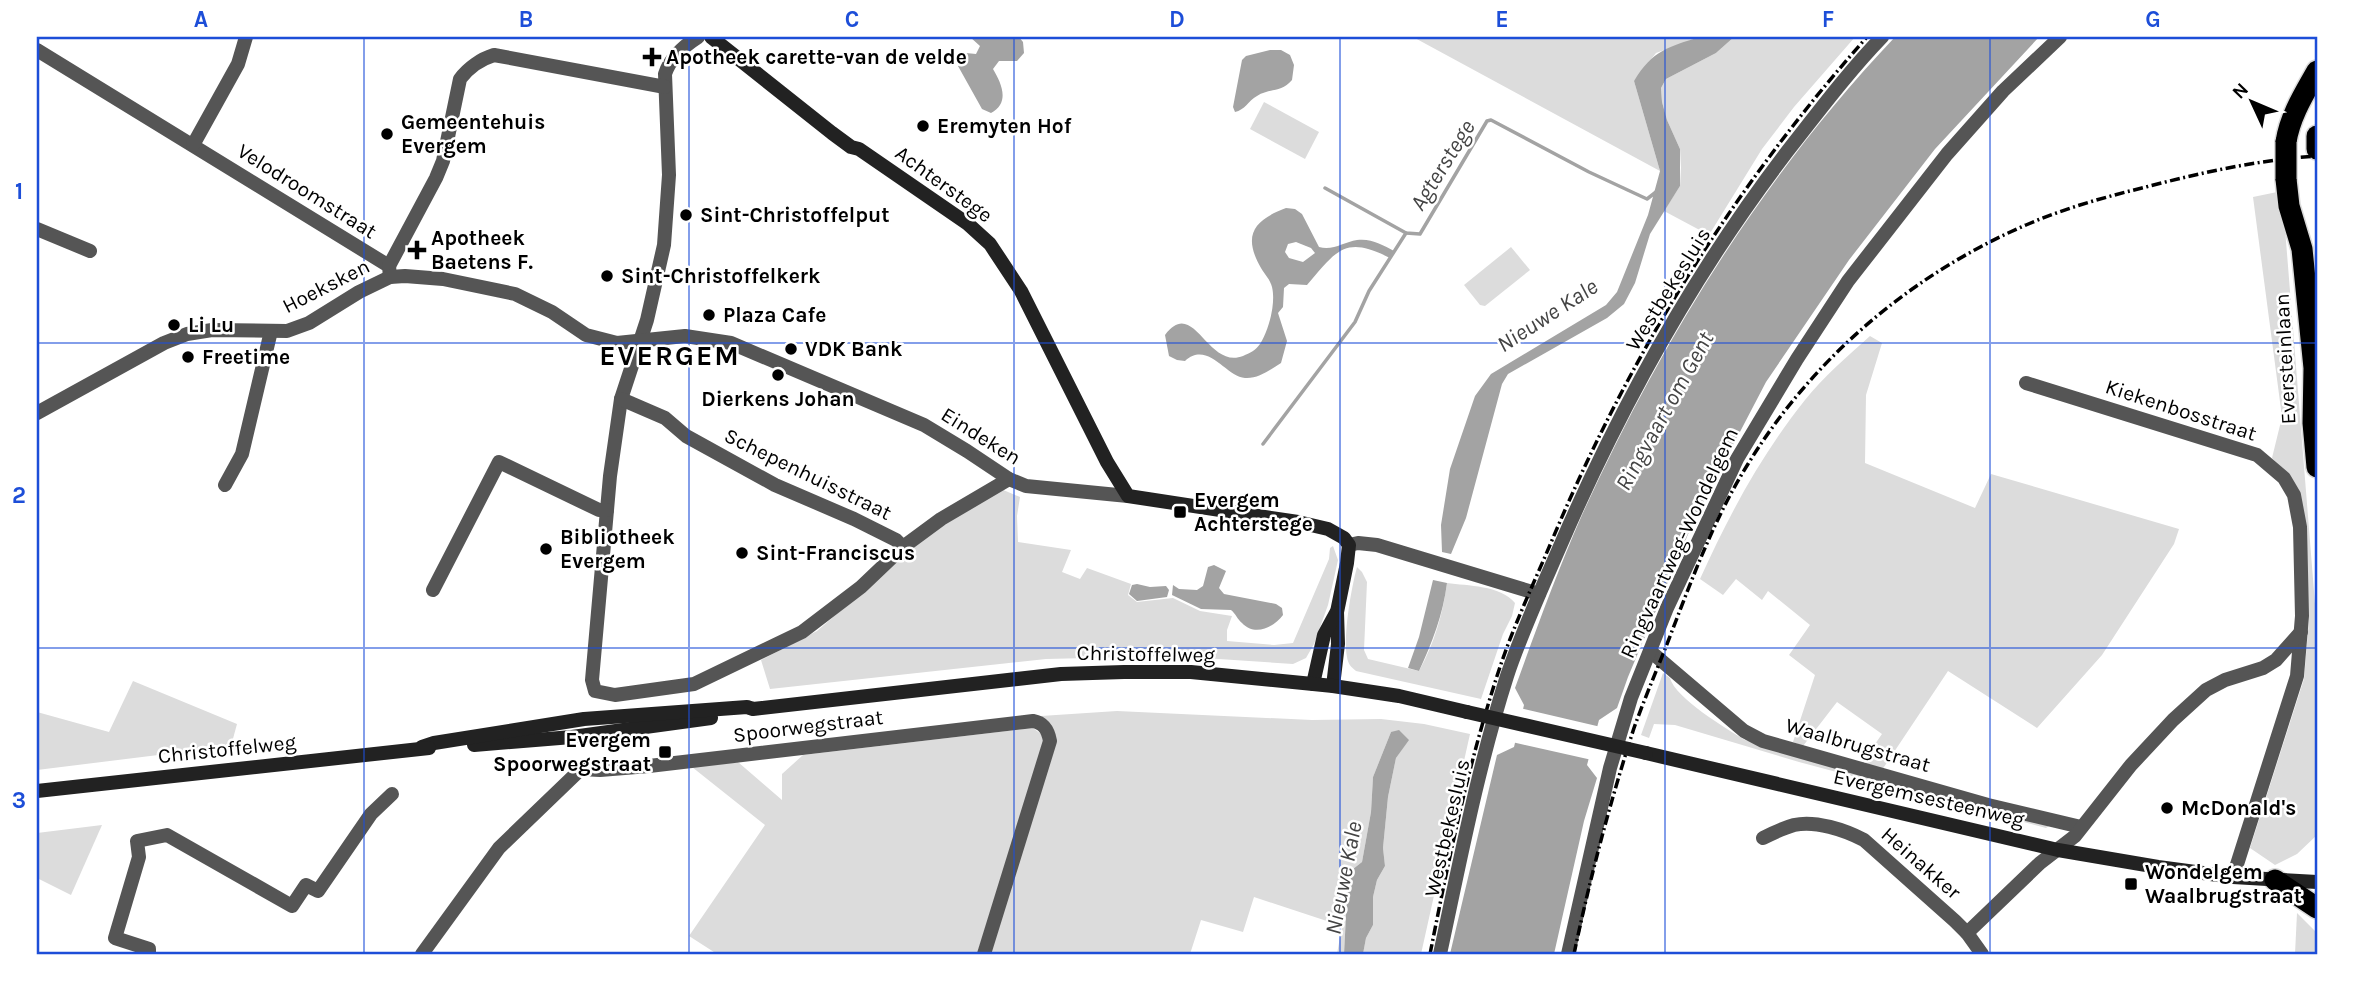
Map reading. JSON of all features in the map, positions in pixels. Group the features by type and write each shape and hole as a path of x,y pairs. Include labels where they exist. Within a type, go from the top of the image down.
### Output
{"highway":[{"name":"Eversteinlaan","path":"2317,71 2287,131 2286,142 2289,206 2302,248 2314,368 2313,423 2317,467"},
{"path":"2317,136 2317,147"},
{"path":"2275,880 2317,908"}],"main road":[{"name":"Achterstege","path":"711,37 832,133 968,225 990,244 1021,291 1107,462 1128,496"},
{"name":"Eindeken","path":"1128,496 1298,522 1337,533 1349,545"},
{"path":"1333,686 1338,644 1337,612 1349,545"},
{"path":"1312,684 1324,635 1337,612"},
{"name":"Christoffelweg","path":"37,791 422,747 434,749 572,737 748,713 753,709 1061,674 1191,673 1333,686 1399,696 1535,727"},
{"name":"Evergemsesteenweg","path":"1535,727 2058,850 2233,877 2317,882"}],"street":[{"path":"192,145 238,64 246,37"},
{"path":"698,37 687,43 668,64 665,74 669,175 664,245 647,320 621,399 607,510 592,680 595,691 615,695 685,686 724,671 812,626 861,587 903,547 941,519 1009,479"},
{"name":"Westbekesluis","path":"1440,954 1462,851 1503,690 1539,594 1605,446 1647,364 1700,275 1780,160 1864,55 1882,37"},
{"name":"Ringvaartweg-Wondelgem","path":"1568,954 1610,768 1631,698 1667,608 1737,459 1848,281 1947,154 2003,91 2060,37"},
{"name":"Velodroomstraat","path":"37,50 390,272"},
{"path":"390,272 443,161 460,79 465,72 487,57 494,55 665,87"},
{"path":"37,229 90,251"},
{"name":"Hoeksken","path":"37,413 164,343 187,334 212,330 287,331 309,323 390,272 490,287 535,303 586,335 617,343 640,339"},
{"path":"225,485 242,454 271,331"},
{"name":"Eindeken","path":"640,339 685,336 732,344 924,425 1009,479 1026,486 1128,496"},
{"name":"Kiekenbosstraat","path":"2026,383 2257,455 2272,465 2294,495 2300,527 2301,632 2297,676 2233,877"},
{"name":"Schepenhuisstraat","path":"621,399 665,418 674,426 775,485 854,519 897,540 903,547"},
{"path":"433,590 499,461 599,510 607,510"},
{"path":"1349,545 1377,545 1539,594"},
{"path":"1967,933 2040,863 2075,836 2131,765 2173,720 2206,690 2224,680 2263,668 2276,660 2301,632"},
{"name":"Waalbrugstraat","path":"1650,651 1744,731 1763,741 2081,827"},
{"name":"Spoorwegstraat","path":"422,954 499,848 580,769 649,766 1039,722 1047,730 1049,741 984,954"},
{"path":"149,954 149,949 115,937 139,857 137,841 167,835 292,906 306,885 317,891 371,814 392,794"},
{"name":"Heinakker","path":"1763,838 1797,824 1853,834 1864,840 1913,882 1967,933 1982,954"}],"shaded area":[{"path":"1413,37 1700,37 1656,53 1634,81 1660,171"},
{"path":"1734,37 1855,37 1794,107 1762,149 1709,235 1664,211 1680,186 1681,168 1680,149 1667,120 1661,88 1666,79 1716,53"},
{"path":"1264,102 1319,132 1305,159 1250,129"},
{"path":"2282,191 2317,629 2317,835 2297,854 2275,865 2250,848 2304,679 2309,619 2290,479 2272,458 2282,417 2253,197"},
{"path":"1511,247 1530,270 1485,306 1480,305 1464,285"},
{"path":"1870,336 1882,343 1866,395 1865,463 1975,508 1991,474 2179,529 2174,544 2102,655 2037,728 1948,671 1882,770 1861,764 1882,734 1837,702 1803,746 1793,742 1815,675 1789,655 1810,625 1768,591 1762,600 1736,579 1723,595 1700,579 1734,509 1774,442 1812,391"},
{"path":"1001,489 1020,497 1017,516 1018,542 1071,550 1062,572 1080,579 1087,568 1131,584 1128,595 1137,602 1173,598 1200,611 1232,616 1227,630 1227,641 1274,645 1293,643 1333,546 1338,560 1328,605 1314,644 1306,658 1293,664 1173,656 1046,659 770,689 761,660 817,631 919,543"},
{"path":"1357,567 1367,582 1364,650 1368,659 1419,671 1437,628 1447,583 1492,590 1509,597 1515,603 1481,699 1356,671 1351,667 1347,657 1346,637"},
{"path":"1663,673 1691,704 1745,740 2049,826 2046,828 1799,762 1675,725 1654,724 1649,738 1641,735"},
{"path":"133,681 237,724 231,746 37,770 37,712 109,732"},
{"path":"1117,711 1312,720 1381,719 1424,724 1470,734 1421,954 1363,954 1366,938 1373,925 1373,897 1377,880 1385,866 1383,848 1388,797 1396,758 1408,740 1391,732 1373,777 1371,812 1362,862 1353,869 1347,896 1344,954 1337,954 1342,926 1254,897 1243,932 1201,920 1190,954 990,954 1050,725 1041,716"},
{"path":"1033,728 1041,734 1044,742 977,954 717,954 689,936 765,825 692,767 738,762 782,800 782,774 803,755"},
{"path":"102,825 71,895 37,878 37,833"},
{"path":"2297,913 2317,933 2317,954 2295,954"}],"water":[{"path":"970,37 1019,37 1023,42 1024,53 1017,61 999,61 993,69 1001,87 1002,99 1001,104 991,113 982,109 958,66 966,53 976,54 980,46"},
{"path":"1700,37 1734,37 1716,53 1666,79 1661,88 1667,120 1680,149 1680,186 1650,234 1635,283 1624,304 1607,318 1508,374 1502,384 1466,518 1451,554 1442,552 1441,525 1450,469 1475,396 1491,374 1606,305 1617,292 1648,215 1660,171 1634,81 1648,62 1662,51"},
{"name":"Ringvaart om Gent","path":"1895,37 2039,37 1935,149 1849,260 1766,382 1694,520 1617,708 1599,720 1587,765 1597,778 1584,821 1554,954 1450,954 1497,755 1514,747 1524,705 1515,688 1564,558 1613,450 1681,324 1759,203 1847,90"},
{"path":"1281,50 1290,55 1294,65 1292,80 1284,87 1257,96 1235,112 1233,107 1242,60 1246,56"},
{"path":"1286,208 1295,209 1302,214 1319,247 1334,247 1352,241 1367,240 1394,251 1390,258 1362,248 1343,250 1326,263 1307,285 1289,284 1284,288 1283,307 1278,313 1287,341 1281,363 1264,374 1245,378 1209,357 1193,356 1185,361 1169,356 1165,335 1175,325 1184,324 1193,328 1220,353 1231,358 1246,355 1260,344 1271,316 1273,293 1270,282 1255,256 1252,238 1259,224","holes":["1296,242 1311,248 1315,253 1303,262 1289,258 1285,252 1288,244"]},
{"path":"1214,565 1226,571 1219,588 1224,594 1276,604 1282,608 1283,615 1270,626 1258,630 1247,627 1231,610 1201,609 1172,595 1173,585 1179,589 1197,590 1203,586 1208,567"},
{"path":"1433,580 1447,583 1436,628 1419,671 1408,668 1419,637"},
{"path":"1132,585 1166,586 1169,590 1167,597 1137,601 1129,594"},
{"path":"1399,730 1409,740 1396,758 1388,797 1383,848 1385,866 1377,880 1373,897 1373,925 1366,938 1363,954 1344,954 1347,896 1353,869 1362,862 1371,812 1373,777 1391,732"}],"pier":[{"path":"1520,708 1601,727 1592,760 1512,742"}],"waterway":[{"name":"Agterstege","path":"1325,188 1406,233 1420,234 1487,121 1491,120 1589,172 1647,199 1656,192"},
{"path":"1263,444 1355,322 1369,291 1406,233"}],"railway":[{"path":"1430,954 1460,809 1505,651 1581,475 1649,342 1728,215 1771,154 1867,37"},
{"path":"1574,954 1601,840 1634,728 1703,552 1748,464 1774,425 1834,355 1905,294 1984,245 2026,225 2070,208 2189,176 2252,164 2317,156"}],"place":[{"name":"Apotheek carette-van de velde","path":"652,57"},
{"name":"Eremyten Hof","path":"923,126"},
{"name":"Gemeentehuis Evergem","path":"387,134"},
{"name":"Sint-Christoffelput","path":"686,215"},
{"name":"Apotheek Baetens F.","path":"417,250"},
{"name":"Sint-Christoffelkerk","path":"607,276"},
{"name":"Plaza Cafe","path":"709,315"},
{"name":"Li Lu","path":"174,325"},
{"name":"VDK Bank","path":"791,349"},
{"name":"Freetime","path":"188,357"},
{"name":"Dierkens Johan","path":"778,375"},
{"name":"Evergem Achterstege","path":"1180,512"},
{"name":"Bibliotheek Evergem","path":"546,549"},
{"name":"Sint-Franciscus","path":"742,553"},
{"name":"Evergem Spoorwegstraat","path":"665,752"},
{"name":"McDonald's","path":"2167,808"},
{"name":"Wondelgem Waalbrugstraat","path":"2131,884"}],"district":[{"name":"EVERGEM","path":"670,355"}],"water label":[{"name":"Nieuwe Kale","path":"1547,315"},
{"name":"Nieuwe Kale","path":"1343,878"}]}
